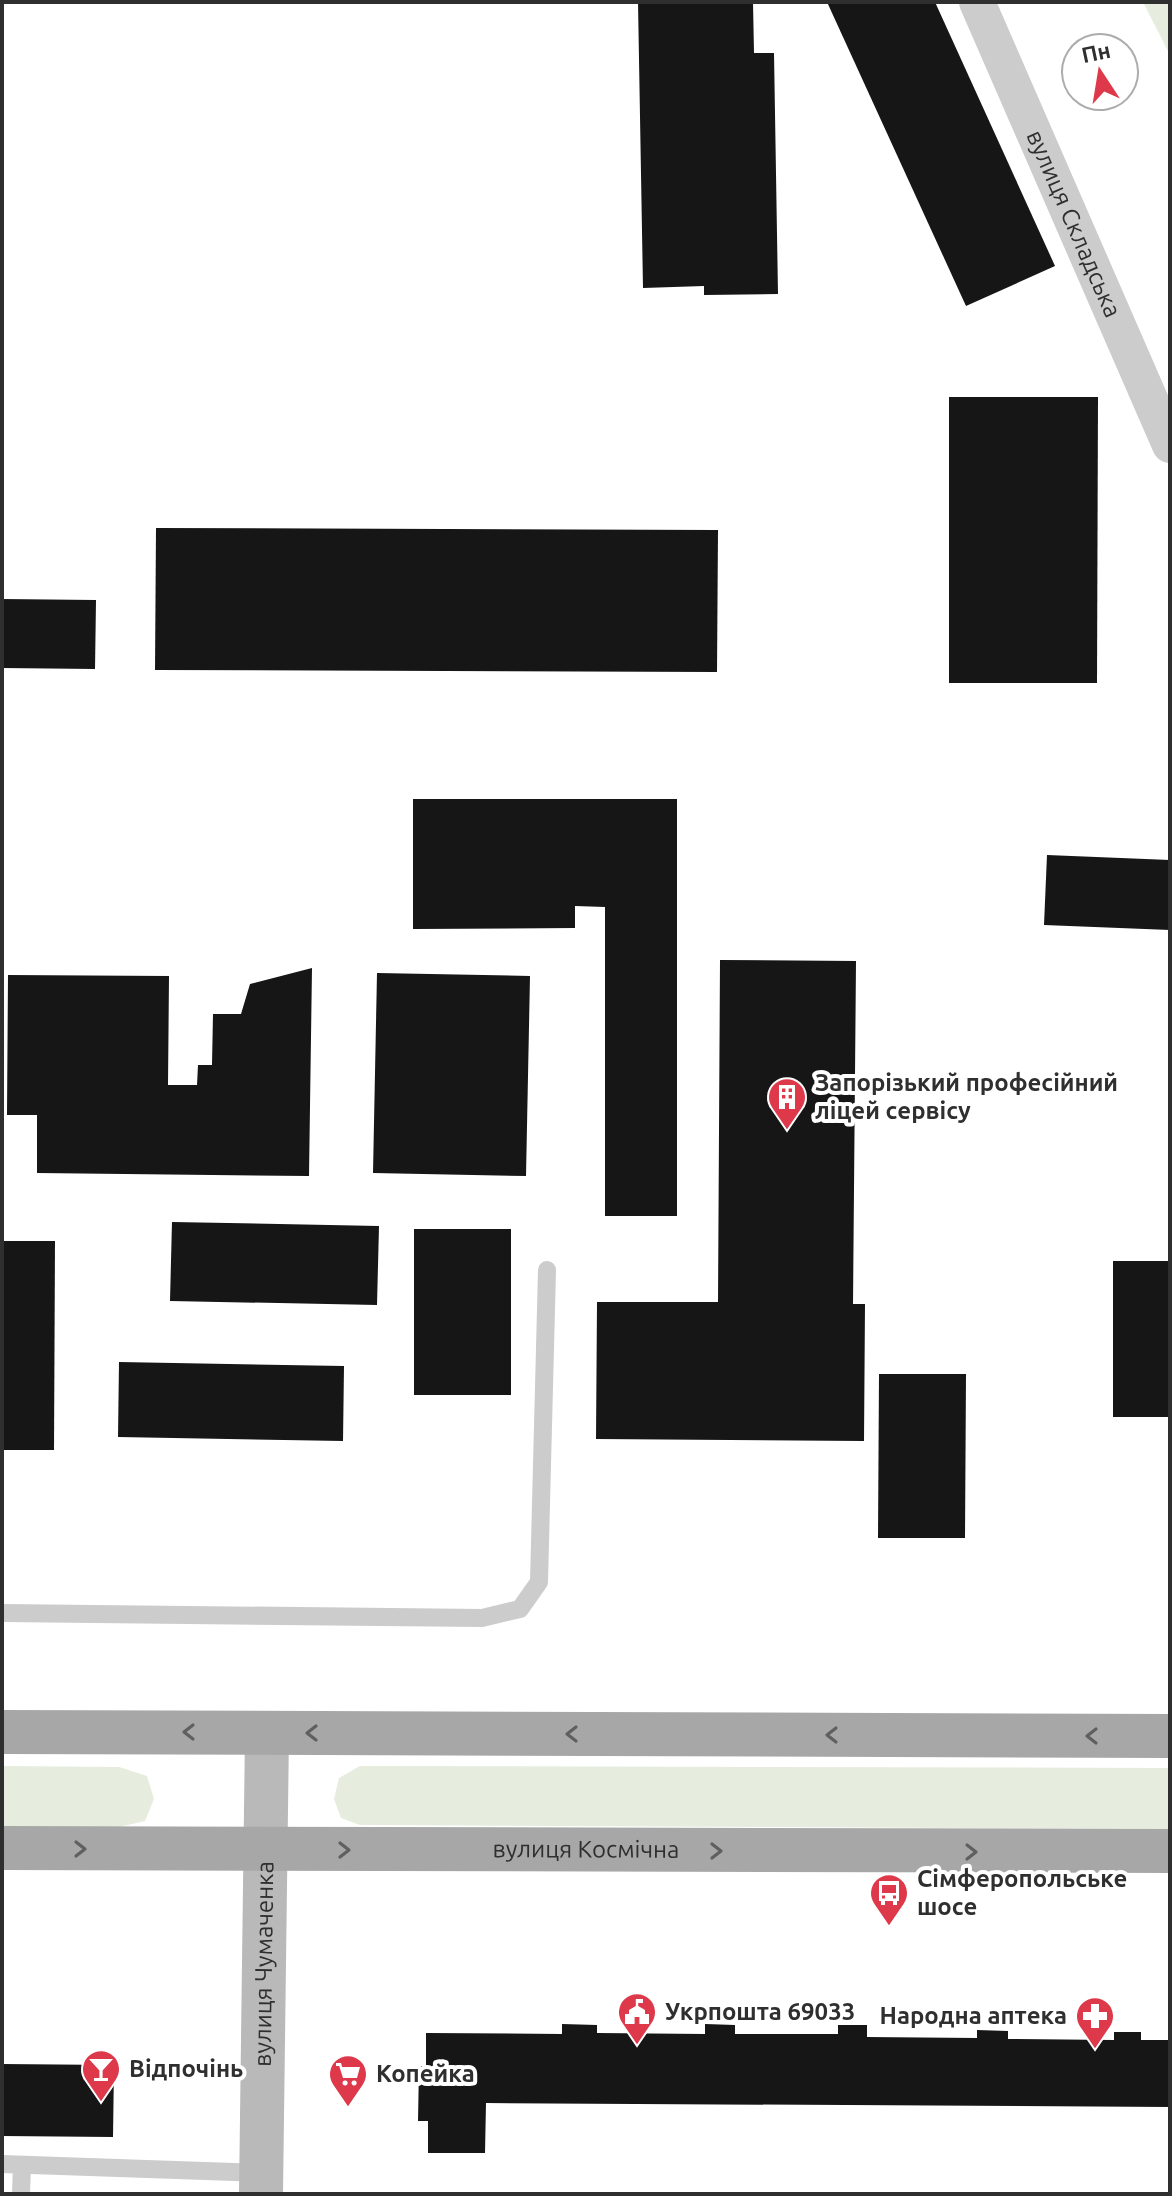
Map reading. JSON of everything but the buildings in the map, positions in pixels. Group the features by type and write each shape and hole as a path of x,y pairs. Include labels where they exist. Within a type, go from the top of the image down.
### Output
{"main road":[{"path":"2,1732 1170,1736"},
{"name":"вулиця Космічна","path":"2,1848 1170,1851"}],"street":[{"name":"вулиця Складська","path":"977,2 1170,445"},
{"name":"вулиця Чумаченка","path":"261,2184 267,1733"}],"lane":[{"path":"2,1613 482,1618 520,1609 539,1582 547,1270"},
{"path":"2,2164 261,2184"},
{"path":"21,2194 22,2165"}],"shaded area":[{"path":"1143,2 1170,2 1170,55"},
{"path":"2,1766 119,1767 147,1776 154,1799 145,1821 119,1827 2,1827"},
{"path":"360,1766 1170,1768 1170,1829 360,1825 341,1818 334,1799 339,1778"}],"place":[{"name":"Запорізький професійний ліцей сервісу","path":"787,1131"},
{"name":"Сімферопольське шосе","path":"889,1927"},
{"name":"Укрпошта 69033","path":"637,2046"},
{"name":"Народна аптека","path":"1095,2050"},
{"name":"Відпочінь","path":"101,2103"},
{"name":"Копейка","path":"348,2108"}]}
